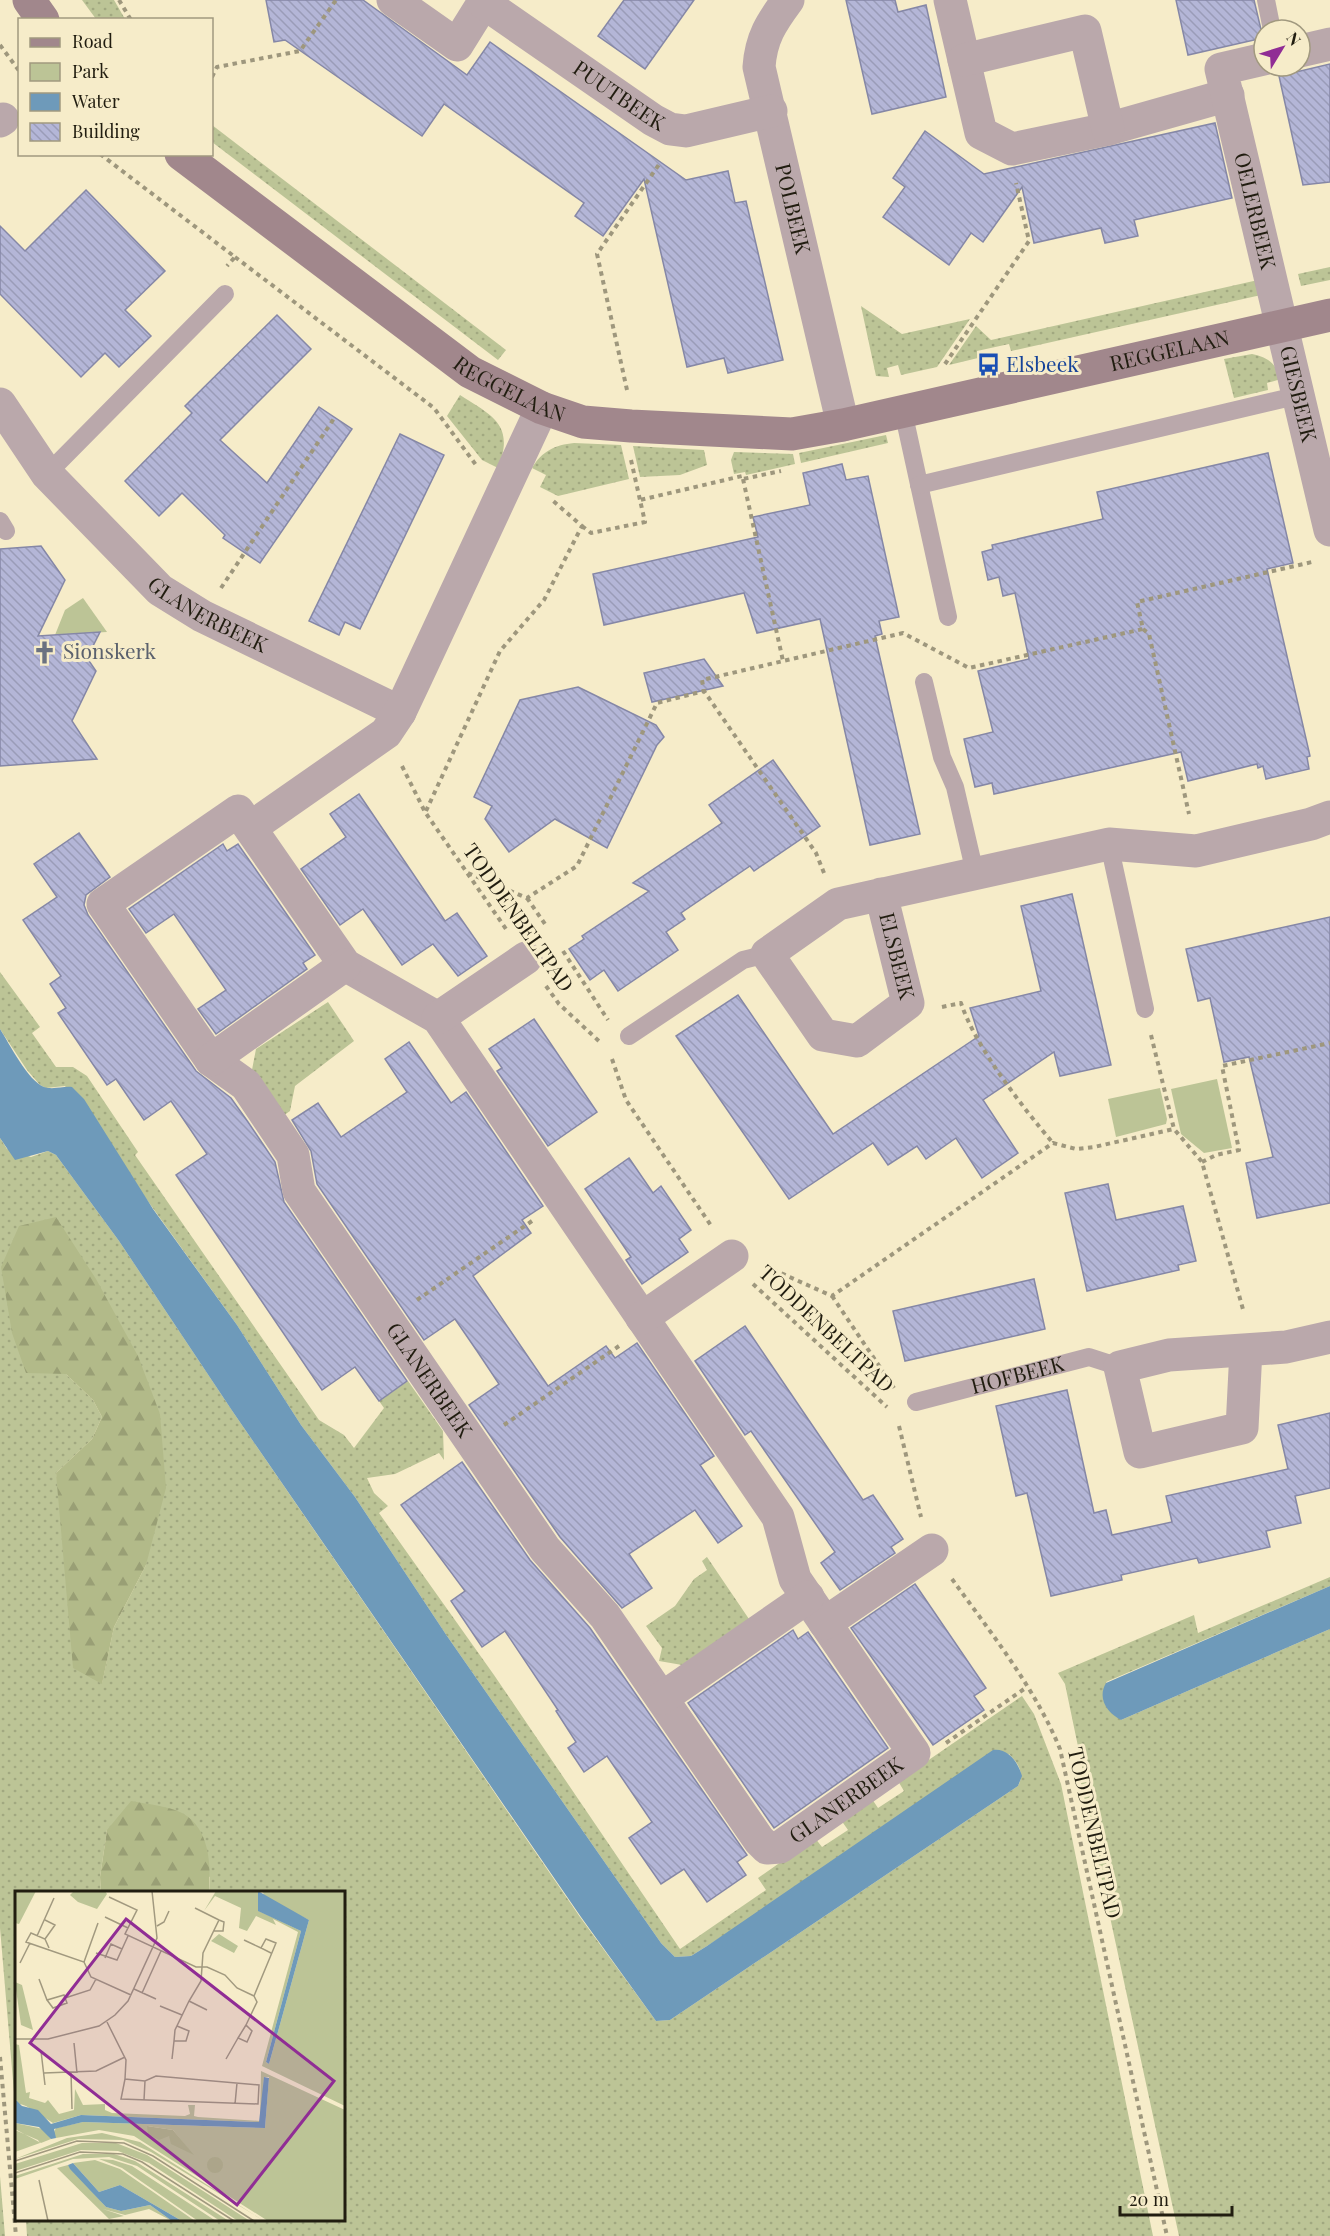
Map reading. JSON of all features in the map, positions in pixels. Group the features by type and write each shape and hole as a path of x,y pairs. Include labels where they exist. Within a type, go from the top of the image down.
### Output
{"street":[{"path":"29,0 42,18"},
{"name":"PUUTBEEK","path":"393,0 457,45 484,1 653,120 670,129 686,131 771,111"},
{"name":"POLBEEK","path":"788,0 767,28 760,46 759,67 843,425"},
{"path":"950,0 981,134 1012,149 1108,129 1228,95"},
{"path":"964,60 1085,31 1108,129"},
{"path":"1312,48 1330,44"},
{"name":"OELERBEEK","path":"1252,62 1221,69 1284,328"},
{"name":"REGGELAAN","path":"184,156 470,372 542,408 583,422 792,434 843,425 1284,328 1330,315"},
{"name":"GIESBEEK","path":"1284,328 1330,530"},
{"name":"GLANERBEEK","path":"0,404 9,436 160,590 202,616 393,722"},
{"path":"250,828 393,722 542,408"},
{"name":"GLANERBEEK","path":"238,811 345,965 438,1018 778,1517 795,1579 914,1753 780,1847 767,1848 605,1616 545,1549 299,1191 293,1155 246,1084 211,1060 103,904 238,811"},
{"name":"ELSBEEK","path":"881,894 908,1003 857,1041 823,1035 767,954 838,904 881,894 975,873 1109,844 1196,850 1311,824 1330,817"},
{"path":"438,1018 526,958"},
{"path":"211,1060 345,965"},
{"path":"642,1318 740,1267"},
{"path":"1246,1350 1242,1428 1140,1452 1120,1367 1168,1355 1286,1347 1330,1337"},
{"path":"662,1698 816,1610 932,1550"}],"lane":[{"path":"1266,0 1270,18"},
{"path":"47,474 225,294"},
{"path":"919,485 1300,395"},
{"path":"909,410 919,485 948,617"},
{"path":"924,682 942,757 955,787 975,873"},
{"path":"1109,844 1145,1009"},
{"name":"ELSBEEK","path":"629,1036 743,960 767,954"},
{"name":"HOFBEEK","path":"916,1402 1089,1358 1120,1367"}],"path":[{"path":"119,0 129,18"},
{"path":"213,74 217,67 300,51 336,0"},
{"path":"0,45 18,69"},
{"path":"617,397 627,390 597,254 661,161 653,120"},
{"path":"909,410 1029,241 1012,168 1012,149"},
{"path":"103,156 434,408 476,465"},
{"path":"225,294 220,274 235,257"},
{"path":"202,616 335,417"},
{"path":"552,500 591,533 645,522 630,457"},
{"path":"640,500 742,476 743,479 787,470"},
{"path":"743,479 783,661"},
{"path":"426,812 500,651 544,600 582,526"},
{"path":"924,682 948,617"},
{"path":"1143,629 1149,634 1183,780 1196,850"},
{"path":"527,898 577,866 657,703 704,692"},
{"name":"TODDENBELTPAD","path":"393,722 426,812 559,1004 608,1050 626,1100 740,1267 881,1400 894,1415 903,1434 924,1531 932,1550 1027,1687 1052,1730 1068,1776 1167,2236"},
{"path":"467,873 527,898 553,936"},
{"path":"559,945 609,1022"},
{"path":"908,1003 926,1011 961,1003 968,1024 1034,1120 1053,1143 1076,1149 1094,1147 1174,1129"},
{"path":"1145,1009 1174,1129 1202,1162 1245,1316 1246,1350"},
{"path":"1202,1162 1216,1155 1239,1150 1222,1066 1330,1043"},
{"path":"832,1296 1053,1143"},
{"path":"416,1301 524,1227"},
{"path":"740,1267 767,1264 832,1296 895,1389"},
{"path":"504,1425 609,1353"},
{"path":"914,1753 936,1749 1027,1687"},
{"path":"0,2057 16,2236"}],"green space":[{"path":"82,0 114,0 124,18 95,18"},
{"path":"213,126 506,350 498,360 213,143"},
{"path":"1330,267 1330,280 1301,286 1298,274"},
{"path":"1258,280 1261,295 1011,351 1009,344 977,351 978,358 949,365 976,326 991,340"},
{"path":"861,306 902,334 970,319 937,367 901,375 898,365 887,368 889,377 876,376"},
{"path":"1252,354 1271,362 1281,379 1267,383 1268,390 1234,398 1224,359"},
{"path":"460,395 498,423 504,441 498,468 482,460 447,416"},
{"path":"886,435 888,443 801,463 799,453"},
{"path":"574,443 621,445 629,479 558,496 540,487 546,475 532,468 536,462 550,450"},
{"path":"633,446 704,450 707,465 680,475 640,477"},
{"path":"734,452 793,454 795,464 746,475 745,472 734,474 731,460"},
{"path":"83,598 107,632 55,635 65,610"},
{"path":"0,972 40,1027 32,1033 56,1067 73,1067 87,1076 138,1152 135,1155 319,1420 344,1435 354,1448 384,1408 379,1401 408,1381 443,1431 444,1460 439,1453 395,1474 367,1478 374,1493 388,1506 379,1513 494,1675 680,1949 766,1890 758,1878 815,1838 822,1847 848,1830 841,1820 872,1799 878,1808 904,1791 898,1781 1022,1696 1034,1714 1061,1784 1153,2236 27,2236 26,2221 345,2221 345,1891 209,1891 210,1877 107,1830 100,1877 101,1891 15,1891 15,2104 0,1928 0,1138 7,1149 31,1157 48,1151 56,1155 119,1241 233,1412 580,1917 656,2021 670,2020 1018,1786 1021,1773 1009,1754 691,1956 675,1957 661,1943 447,1636 355,1497 301,1425 237,1325 65,1086 46,1088 40,1085 27,1070 0,1029","holes":["66,1374 160,1414 146,1565 114,1627 102,1683 56,1473 92,1439 102,1417 93,1400"]},
{"path":"328,1002 354,1041 295,1086 290,1111 280,1118 251,1075 256,1049"},
{"path":"1217,1079 1232,1148 1204,1153 1181,1134 1171,1089"},
{"path":"1160,1088 1167,1119 1166,1124 1116,1137 1108,1099"},
{"path":"56,1217 96,1279 138,1356 160,1414 166,1488 146,1565 114,1627 102,1684 73,1668 56,1473 92,1439 102,1417 93,1400 66,1374 26,1373 12,1333 1,1267 19,1226"},
{"path":"707,1557 751,1622 688,1666 659,1661 662,1648 646,1626 675,1606 694,1579 707,1570 702,1561"},
{"path":"1330,1577 1330,1586 1106,1682 1121,1720 1330,1629 1330,2236 1179,2236 1081,1783 1085,1780 1065,1684 1058,1673 1194,1615 1198,1633"},
{"path":"131,1801 182,1813 198,1828 207,1848 210,1870 209,1891 101,1891 100,1877 107,1830"},
{"path":"0,2176 5,2236 0,2236"}],"water":[{"path":"0,1029 25,1070 38,1083 47,1088 72,1087 84,1099 153,1209 237,1325 301,1425 355,1497 447,1636 661,1943 675,1957 691,1956 707,1946 993,1750 1003,1751 1015,1761 1022,1776 1018,1786 670,2020 656,2021 581,1917 233,1412 119,1241 56,1155 48,1151 15,1160 0,1138"},
{"path":"1330,1586 1330,1629 1121,1720 1105,1705 1103,1689 1106,1683"}],"building":[{"path":"266,0 363,0 467,75 490,42 686,180 728,171 735,203 746,201 783,360 728,373 724,358 687,367 644,179 603,236 575,216 584,203 444,104 422,136 285,40 274,42"},
{"path":"624,0 694,0 645,69 598,36"},
{"path":"846,0 895,0 898,12 926,5 946,97 872,114"},
{"path":"1176,0 1254,0 1258,18 1252,18 1252,40 1188,55"},
{"path":"1330,64 1330,182 1303,185 1279,78 1312,78 1312,68"},
{"path":"1215,123 1232,198 1134,220 1138,236 1105,243 1101,228 1034,243 1022,187 983,242 971,233 949,265 883,217 905,187 893,178 925,131 984,174"},
{"path":"86,190 165,271 125,310 151,336 119,367 105,353 81,377 0,294 0,226 25,251"},
{"path":"277,315 311,349 220,440 267,483 319,407 352,429 260,563 223,538 225,535 182,493 159,516 125,481 192,413 185,406"},
{"path":"400,434 444,455 360,629 345,622 339,635 309,621"},
{"path":"1268,453 1293,563 1267,569 1310,756 1307,757 1309,769 1266,779 1263,766 1258,768 1257,764 1188,781 1181,752 994,794 992,783 975,787 964,739 993,732 978,671 1029,659 1015,593 1003,596 999,577 988,580 982,552 993,549 992,545 1103,519 1097,492"},
{"path":"842,464 846,480 868,476 899,617 879,621 882,634 875,636 920,834 870,845 820,619 757,633 744,593 604,625 593,574 758,537 753,517 810,505 803,473"},
{"name":"Sionskerk","path":"41,546 65,580 38,636 100,632 87,658 96,671 72,721 97,759 0,766 0,549"},
{"path":"704,659 723,686 652,702 644,673"},
{"path":"578,687 656,725 664,737 657,745 607,848 555,819 509,852 485,819 492,806 474,797 520,700"},
{"path":"773,760 820,826 754,871 750,866 681,913 685,919 666,932 678,950 618,991 604,970 590,980 569,949 584,939 582,936 649,891 633,883 722,823 709,805"},
{"path":"359,794 445,921 457,913 487,956 458,976 433,944 402,965 363,909 340,925 301,869 346,837 330,814"},
{"path":"79,833 110,877 86,895 84,905 88,915 196,1071 231,1098 248,1122 275,1162 284,1202 407,1381 379,1401 355,1367 322,1390 176,1175 207,1154 171,1101 144,1120 116,1079 107,1085 58,1013 66,1008 50,984 61,976 23,920 57,897 34,864"},
{"path":"223,844 227,851 238,844 315,955 303,963 307,969 216,1034 198,1009 226,990 174,914 146,933 129,909"},
{"path":"1072,894 1111,1065 1060,1076 1054,1052 983,1100 1018,1153 982,1178 956,1138 926,1159 917,1146 888,1165 873,1143 789,1199 676,1036 738,995 833,1134 979,1036 970,1008 1041,991 1021,906"},
{"path":"1330,917 1330,1203 1257,1218 1246,1163 1273,1157 1249,1057 1224,1062 1210,998 1198,1001 1186,949"},
{"path":"534,1019 597,1112 548,1146 497,1071 502,1068 489,1049"},
{"path":"409,1042 451,1103 466,1092 543,1206 522,1220 531,1233 473,1276 548,1386 606,1346 615,1358 637,1343 714,1456 700,1465 742,1526 718,1543 695,1510 629,1554 652,1588 622,1608 560,1537 469,1405 499,1384 477,1351 455,1319 424,1340 317,1184 311,1151 292,1120 318,1103 341,1137 407,1092 385,1059"},
{"path":"629,1158 653,1193 661,1186 691,1230 679,1239 688,1252 642,1284 626,1260 631,1257 585,1189"},
{"path":"1108,1184 1116,1220 1183,1206 1196,1261 1178,1265 1179,1270 1087,1291 1065,1193"},
{"path":"1034,1279 1045,1329 905,1361 893,1311"},
{"path":"745,1326 863,1500 873,1495 903,1539 891,1547 895,1553 840,1590 821,1563 835,1552 751,1431 745,1435 695,1361"},
{"path":"1067,1390 1094,1513 1106,1510 1112,1535 1172,1522 1166,1496 1288,1469 1278,1425 1330,1413 1330,1488 1295,1496 1301,1523 1266,1531 1270,1547 1199,1563 1197,1558 1121,1575 1122,1580 1051,1596 1027,1493 1016,1496 996,1406"},
{"path":"462,1462 530,1560 590,1628 747,1855 737,1862 746,1875 707,1902 684,1869 661,1884 629,1838 652,1822 607,1756 584,1772 568,1748 576,1742 556,1711 558,1710 505,1631 482,1647 451,1601 465,1591 401,1505"},
{"path":"915,1584 986,1688 974,1696 984,1710 933,1745 851,1628"},
{"path":"793,1630 798,1639 808,1632 888,1748 774,1828 688,1703"}],"place":[{"name":"Elsbeek","path":"988,365"},
{"name":"Sionskerk","path":"45,652"}]}
